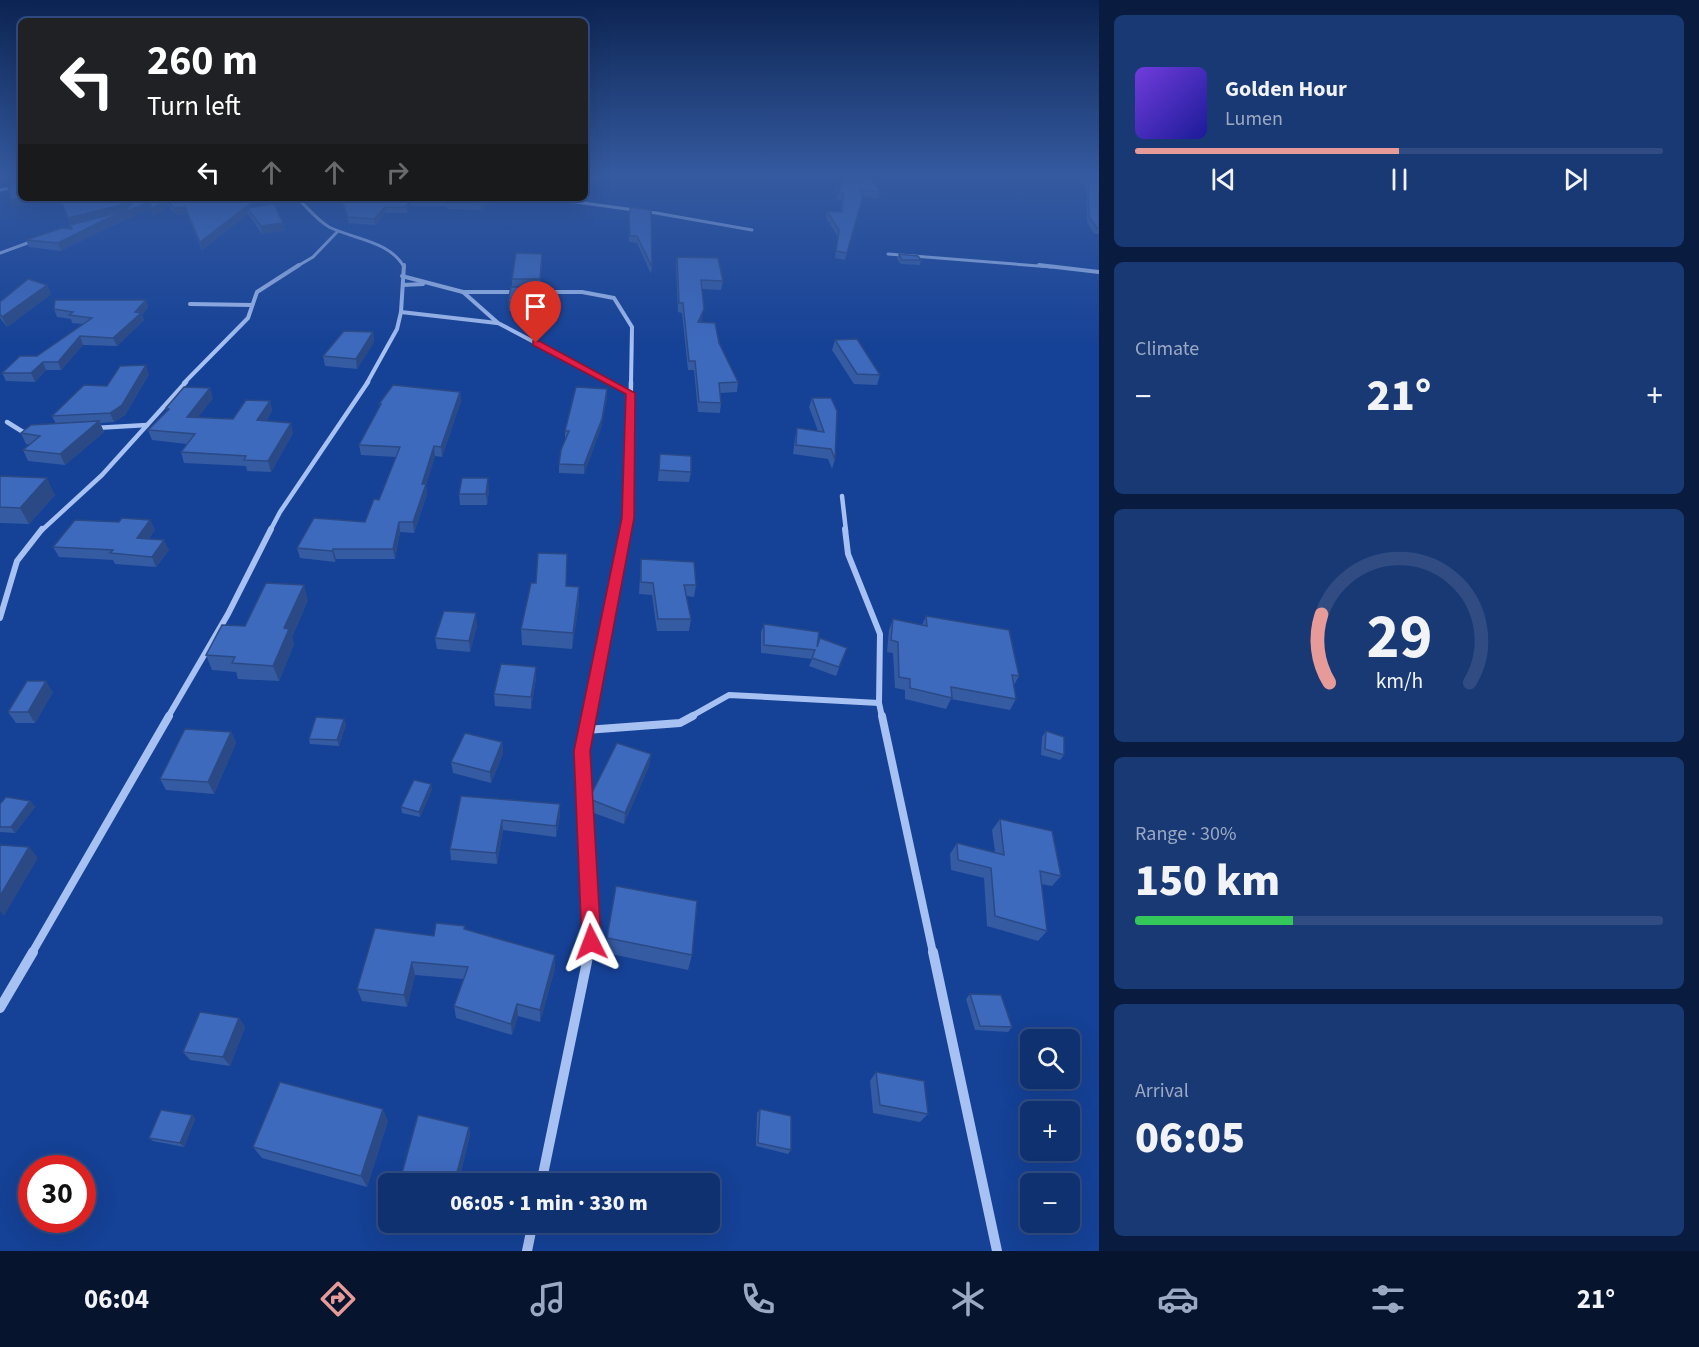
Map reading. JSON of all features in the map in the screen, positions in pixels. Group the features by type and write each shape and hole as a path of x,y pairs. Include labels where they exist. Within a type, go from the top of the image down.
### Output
{"street":[{"path":"0,618 16,561 46,524 102,475 198,368 248,318 257,292 313,257 337,232"},
{"path":"0,1008 228,614 280,512 378,367 397,329 401,312 404,265 373,242 342,232"},
{"path":"0,253 43,237"},
{"path":"888,254 1099,272"},
{"path":"402,276 463,292 582,292 614,298 632,327 628,518 582,751 591,942 543,1173"},
{"path":"403,285 432,284"},
{"path":"463,292 498,323 630,393"},
{"path":"190,304 252,305"},
{"path":"401,312 421,311 450,318 498,323"},
{"path":"7,422 23,432 34,431"},
{"path":"90,428 147,425"},
{"path":"842,496 848,554 880,634 879,703 997,1251"},
{"path":"586,730 680,723 729,695 879,703"},
{"path":"527,1251 531,1233"}],"building":[{"path":"49,232 79,232 58,243 26,240"},
{"path":"196,232 213,232 200,242"},
{"path":"630,232 651,232 652,267 637,236 630,236"},
{"path":"839,232 853,232 847,253 836,251"},
{"path":"516,253 542,254 540,279 512,279"},
{"path":"899,254 918,256 921,260 902,260"},
{"path":"677,257 718,258 723,281 701,280 704,309 698,322 715,323 719,343 738,382 719,383 721,403 699,402 695,361 689,361 683,303 679,303"},
{"path":"28,279 47,285 2,317 0,302"},
{"path":"511,287 539,287 536,320 524,303 508,302"},
{"path":"55,300 146,300 135,312 141,313 113,338 80,336 58,362 43,362 31,373 2,373 20,356 37,356 92,318 69,315 73,312 54,309"},
{"path":"344,331 373,332 356,359 323,356"},
{"path":"857,339 880,375 857,374 835,340"},
{"path":"146,365 122,405 110,413 52,416 84,385 107,386 120,366"},
{"path":"393,385 460,392 441,447 434,446 422,484 426,484 413,522 399,522 393,549 333,549 332,551 297,548 314,518 365,522 374,499 379,500 400,447 359,445 381,404 379,404"},
{"path":"184,387 210,388 187,417 233,419 246,400 270,401 257,420 291,423 268,461 244,460 246,456 181,452 195,434 148,430 169,409 166,408"},
{"path":"576,387 607,389 602,419 584,465 559,464 561,450 569,431 565,431"},
{"path":"812,398 831,398 837,411 835,459 831,449 796,445 797,428 824,432"},
{"path":"99,421 60,454 23,450 40,436 21,433 31,425"},
{"path":"660,454 691,456 691,472 659,470"},
{"path":"0,476 47,478 20,508 0,507"},
{"path":"462,478 488,478 486,494 459,494"},
{"path":"122,518 150,520 137,538 164,540 152,557 110,553 113,550 53,547 75,520 119,522"},
{"path":"538,553 567,554 566,586 579,587 573,633 521,629 531,583 536,583"},
{"path":"641,559 694,562 696,585 684,585 691,619 658,619 653,583 641,582"},
{"path":"266,583 304,585 284,628 289,629 273,666 232,663 235,657 206,655 222,625 245,626"},
{"path":"444,611 476,613 469,641 435,638"},
{"path":"926,616 1009,630 1019,676 1012,675 1016,699 951,687 952,698 910,688 910,679 899,677 898,642 891,640 893,619 927,626"},
{"path":"764,624 819,632 817,647 820,638 847,648 839,667 812,658 815,650 764,645"},
{"path":"501,664 536,667 531,697 494,694"},
{"path":"27,681 46,681 28,712 8,712"},
{"path":"316,717 344,719 337,740 309,739"},
{"path":"185,729 231,732 208,782 160,779"},
{"path":"1046,731 1064,737 1064,755 1045,749"},
{"path":"465,733 502,742 490,772 451,762"},
{"path":"617,743 651,754 625,813 592,800 591,795"},
{"path":"414,780 431,784 419,812 401,807"},
{"path":"461,796 560,804 556,826 502,820 496,853 450,849"},
{"path":"6,797 30,801 11,827 0,827 0,804"},
{"path":"1000,819 1052,831 1061,876 1040,871 1047,931 995,916 991,868 958,860 957,843 1004,855"},
{"path":"0,845 29,847 0,896"},
{"path":"616,886 697,901 692,955 607,938"},
{"path":"436,923 465,926 464,929 555,955 540,1010 517,1004 511,1024 454,1006 468,967 412,962 404,995 357,989 375,928 434,936"},
{"path":"970,994 1001,995 1012,1027 980,1026"},
{"path":"200,1012 239,1018 223,1057 183,1052"},
{"path":"876,1072 924,1081 928,1114 880,1105"},
{"path":"280,1082 383,1109 361,1176 253,1147"},
{"path":"760,1109 791,1116 791,1150 758,1143"},
{"path":"161,1110 192,1115 180,1143 149,1138"},
{"path":"418,1115 469,1127 457,1173 402,1173"}],"route":[{"path":"536,343 630,393 628,518 582,751 591,942"}]}
